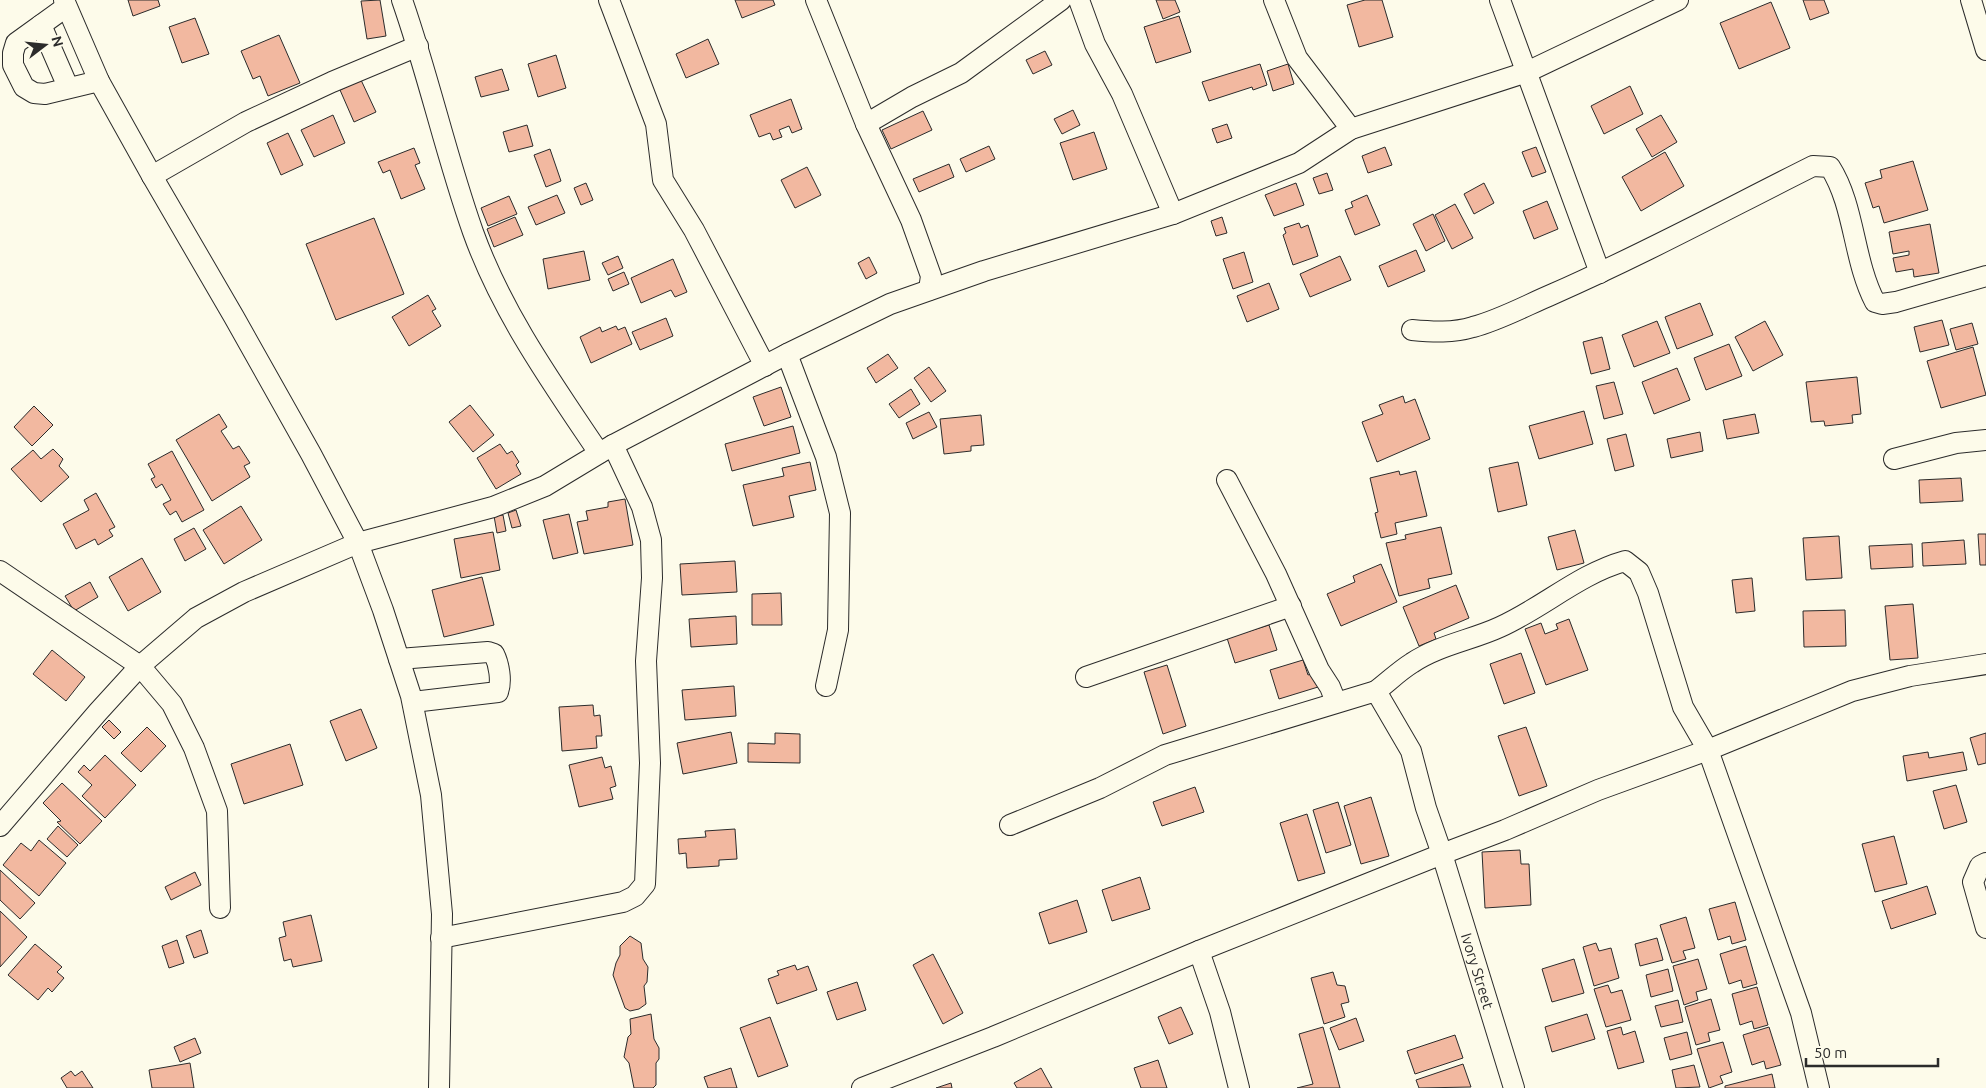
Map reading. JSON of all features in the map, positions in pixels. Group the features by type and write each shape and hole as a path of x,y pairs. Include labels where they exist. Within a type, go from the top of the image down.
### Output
{"street":[{"path":"402,0 418,46 473,233 503,300 539,364 606,449 642,507 651,540 652,578 646,661 650,763 645,884 635,896 623,902 441,938"},
{"path":"609,0 656,124 663,180 694,230 765,366"},
{"path":"816,0 866,124 910,220 931,276 929,290"},
{"path":"866,124 912,97 961,73 1061,0"},
{"path":"1079,0 1095,44 1122,94 1173,214"},
{"path":"1274,0 1298,58 1350,129"},
{"path":"1500,0 1600,273"},
{"path":"0,826 140,666 196,618 244,592 358,543 493,507 545,486 606,449 787,354 890,304 984,271 1173,214 1299,164 1350,129 1527,72 1678,0"},
{"path":"1971,0 1986,50"},
{"path":"99,81 45,94 34,94 24,87 13,65 13,53 16,43 41,25 65,3 99,81 234,316 358,543 384,610 413,702 432,795 442,914 439,1088"},
{"path":"41,25 68,88"},
{"path":"152,176 246,122 332,82 418,46"},
{"path":"1412,330 1433,332 1473,327 1600,273 1813,166 1830,166 1839,180 1864,276 1875,302 1882,304 1896,302 1986,276"},
{"path":"787,354 826,456 840,512 838,630 826,686"},
{"path":"1894,460 1956,444 1986,440"},
{"path":"1227,480 1276,574 1336,702"},
{"path":"1010,824 1100,788 1165,755 1376,691 1417,660 1438,650 1500,627 1590,575 1625,561 1639,572 1648,593 1683,707 1708,750 1801,1014 1819,1088"},
{"path":"0,571 140,666 172,704 194,748 217,811 220,908"},
{"path":"1086,677 1291,606"},
{"path":"399,659 488,652 494,654 497,660 500,686 498,692 413,702"},
{"path":"862,1088 993,1037 1199,951 1506,830 1648,771 1708,750 1852,691 1910,676 1986,664"},
{"name":"Ivory Street","path":"1376,691 1411,752 1426,808 1514,1088"},
{"path":"1986,863 1980,866 1973,882 1986,928"},
{"path":"1199,951 1220,1012 1239,1088"}],"building":[{"path":"128,0 158,0 160,6 133,16"},
{"path":"380,0 386,36 367,39 361,1"},
{"path":"735,0 773,0 775,5 742,18"},
{"path":"1156,0 1175,0 1180,12 1163,19"},
{"path":"1365,0 1382,0 1393,37 1359,47 1347,5"},
{"path":"1803,0 1824,0 1829,13 1810,20"},
{"path":"1771,2 1790,48 1739,69 1720,23"},
{"path":"1179,16 1191,52 1156,63 1144,27"},
{"path":"195,18 209,54 182,63 169,27"},
{"path":"279,35 300,83 268,96 260,76 253,79 241,51"},
{"path":"708,39 719,64 686,78 676,54"},
{"path":"1045,51 1052,65 1033,74 1026,60"},
{"path":"556,55 566,88 538,97 528,64"},
{"path":"1260,64 1267,85 1253,90 1252,87 1209,101 1202,82"},
{"path":"1288,64 1294,84 1273,91 1267,71"},
{"path":"502,69 509,90 481,97 475,77"},
{"path":"361,80 376,112 354,122 340,90"},
{"path":"1630,86 1643,114 1604,134 1591,106"},
{"path":"791,99 802,129 792,133 789,126 779,130 782,137 773,140 770,133 759,137 750,115"},
{"path":"1073,110 1080,125 1062,134 1054,119"},
{"path":"923,111 932,130 891,149 882,130"},
{"path":"333,115 345,143 314,157 301,130"},
{"path":"1661,115 1677,142 1652,157 1636,129"},
{"path":"1227,124 1232,138 1217,143 1212,129"},
{"path":"527,125 533,146 509,152 503,132"},
{"path":"1094,132 1107,169 1073,180 1060,143"},
{"path":"288,133 303,165 281,175 267,143"},
{"path":"989,146 995,159 966,172 960,159"},
{"path":"1385,147 1392,165 1368,173 1362,156"},
{"path":"1536,147 1546,172 1532,177 1522,152"},
{"path":"414,148 420,163 415,165 425,189 401,199 390,170 383,173 378,162"},
{"path":"550,149 561,181 546,187 534,155"},
{"path":"1665,152 1684,186 1641,211 1622,177"},
{"path":"1913,161 1928,210 1884,223 1879,206 1873,208 1865,183 1882,178 1880,170"},
{"path":"949,164 954,177 919,192 913,179"},
{"path":"807,167 821,195 795,208 781,180"},
{"path":"1327,173 1333,190 1319,194 1313,178"},
{"path":"586,183 593,200 581,205 574,188"},
{"path":"1296,183 1304,205 1274,216 1265,195"},
{"path":"1484,183 1494,203 1474,214 1464,194"},
{"path":"557,195 565,213 536,225 528,207"},
{"path":"1367,195 1380,225 1355,235 1345,210 1353,207 1351,202"},
{"path":"509,196 517,214 488,226 481,208"},
{"path":"1547,201 1558,229 1534,239 1523,211"},
{"path":"1455,204 1473,238 1452,249 1435,215"},
{"path":"1433,214 1445,241 1426,251 1413,224"},
{"path":"515,217 523,235 494,247 487,229"},
{"path":"1222,217 1227,233 1216,236 1211,221"},
{"path":"374,218 404,294 336,320 306,244"},
{"path":"1299,223 1301,228 1308,225 1318,256 1293,265 1283,235 1286,233 1284,228"},
{"path":"1930,224 1939,273 1914,277 1913,269 1896,272 1893,258 1909,255 1909,251 1893,254 1889,232"},
{"path":"1416,250 1425,271 1388,287 1379,266"},
{"path":"584,251 590,280 548,289 543,259"},
{"path":"1244,252 1253,282 1233,289 1223,259"},
{"path":"618,256 623,268 608,275 602,263"},
{"path":"1340,256 1351,280 1310,297 1300,274"},
{"path":"869,257 877,273 866,279 858,263"},
{"path":"673,259 687,292 675,297 671,290 641,303 631,278"},
{"path":"624,272 629,284 613,291 608,279"},
{"path":"1269,283 1279,309 1247,322 1237,296"},
{"path":"428,295 436,309 432,311 441,326 409,346 392,317"},
{"path":"1700,303 1713,335 1677,349 1665,317"},
{"path":"666,318 673,336 640,350 632,332"},
{"path":"1942,320 1949,345 1920,352 1914,327"},
{"path":"1657,321 1670,353 1634,367 1622,335"},
{"path":"1765,321 1783,355 1753,371 1735,337"},
{"path":"1972,323 1978,344 1956,350 1950,329"},
{"path":"616,326 618,330 625,327 632,344 591,363 580,337 600,327 602,332"},
{"path":"1602,337 1610,369 1591,374 1583,342"},
{"path":"1729,344 1742,376 1706,390 1694,358"},
{"path":"1973,347 1986,395 1941,408 1927,361"},
{"path":"888,354 898,368 876,383 867,368"},
{"path":"929,367 946,391 931,402 914,378"},
{"path":"1677,368 1690,400 1654,414 1642,382"},
{"path":"1857,377 1861,414 1852,415 1853,423 1825,426 1824,421 1811,422 1806,382"},
{"path":"1614,382 1623,414 1604,419 1596,386"},
{"path":"781,387 791,417 764,426 753,397"},
{"path":"911,389 920,404 899,418 889,404"},
{"path":"1403,396 1405,403 1415,399 1430,439 1377,462 1362,422 1383,414 1379,405"},
{"path":"470,405 494,435 473,452 449,422"},
{"path":"34,406 53,425 32,446 14,427"},
{"path":"1584,411 1593,444 1539,459 1529,426"},
{"path":"929,412 937,427 913,439 906,423"},
{"path":"219,414 227,427 221,431 233,449 239,446 250,463 244,466 250,477 212,501 176,440"},
{"path":"1755,414 1759,433 1727,439 1723,420"},
{"path":"981,415 984,445 971,446 971,451 944,454 940,419"},
{"path":"793,426 800,453 732,471 725,444"},
{"path":"1700,432 1703,451 1671,458 1667,439"},
{"path":"1626,434 1634,466 1615,471 1607,439"},
{"path":"500,444 507,454 512,451 519,462 516,465 521,474 496,489 477,458"},
{"path":"53,449 63,459 59,466 69,477 41,502 11,469 33,450 41,459"},
{"path":"172,451 204,510 182,522 176,511 170,515 163,504 171,500 162,484 156,488 151,479 155,477 148,464"},
{"path":"810,462 816,490 789,496 794,517 753,526 743,485 784,476 782,468"},
{"path":"1518,462 1527,505 1498,512 1489,468"},
{"path":"1399,471 1400,475 1416,471 1427,516 1395,523 1397,534 1381,538 1375,513 1378,512 1370,478"},
{"path":"1961,478 1963,501 1920,503 1919,480"},
{"path":"96,493 115,527 109,530 113,536 98,545 95,539 76,549 63,524 89,510 84,500"},
{"path":"625,499 633,545 584,554 577,522 588,520 586,511 608,507 608,502"},
{"path":"241,506 262,540 224,564 203,530"},
{"path":"516,510 521,526 512,528 508,513"},
{"path":"569,514 578,553 553,559 543,520"},
{"path":"503,515 506,531 497,533 494,516"},
{"path":"1441,527 1452,574 1428,579 1430,588 1399,596 1386,543 1406,539 1405,535"},
{"path":"194,528 206,549 185,561 174,539"},
{"path":"1575,530 1584,563 1557,570 1548,537"},
{"path":"493,532 500,570 461,578 454,539"},
{"path":"1978,534 1986,534 1986,565 1980,565"},
{"path":"1839,536 1842,578 1806,580 1803,538"},
{"path":"1964,540 1966,564 1923,566 1922,543"},
{"path":"1912,544 1913,567 1871,569 1869,546"},
{"path":"142,558 161,592 128,611 109,577"},
{"path":"735,561 737,592 682,595 680,564"},
{"path":"1381,564 1397,602 1341,626 1327,594 1355,582 1353,576"},
{"path":"482,577 494,625 444,637 432,590"},
{"path":"1752,578 1755,611 1736,613 1732,580"},
{"path":"90,582 98,597 74,611 65,596"},
{"path":"1456,585 1469,618 1434,633 1436,639 1419,646 1403,607"},
{"path":"781,593 782,625 752,625 752,594"},
{"path":"1913,604 1918,658 1890,660 1885,606"},
{"path":"1845,610 1846,646 1804,647 1803,611"},
{"path":"736,616 737,644 691,647 689,619"},
{"path":"1569,619 1588,670 1546,685 1525,629 1541,623 1545,634 1558,629 1556,624"},
{"path":"1269,625 1277,650 1235,663 1227,638"},
{"path":"52,650 85,677 66,701 33,674"},
{"path":"1521,653 1535,693 1504,704 1490,664"},
{"path":"1303,660 1308,675 1314,673 1318,687 1279,699 1270,670"},
{"path":"1167,665 1186,726 1163,734 1144,672"},
{"path":"734,686 736,716 685,720 682,690"},
{"path":"593,705 594,716 600,715 602,736 596,736 597,748 562,751 559,707"},
{"path":"361,709 377,748 346,761 330,721"},
{"path":"109,720 121,732 114,739 102,727"},
{"path":"147,727 166,746 141,772 121,753"},
{"path":"1526,727 1547,786 1519,796 1498,736"},
{"path":"731,732 737,763 683,774 677,743"},
{"path":"775,733 800,734 800,763 748,762 748,743 775,744"},
{"path":"1986,733 1986,763 1978,765 1970,738"},
{"path":"290,744 303,785 244,804 231,764"},
{"path":"1928,752 1929,758 1963,752 1967,770 1907,781 1903,756"},
{"path":"105,755 136,785 105,818 82,796 92,785 78,772 84,765 90,771"},
{"path":"602,757 605,768 611,766 616,786 610,788 613,799 579,807 569,765"},
{"path":"62,783 102,821 80,844 57,822 61,821 43,803"},
{"path":"1956,785 1967,822 1944,829 1933,791"},
{"path":"1195,787 1204,812 1162,826 1153,802"},
{"path":"1371,797 1389,856 1361,864 1344,806"},
{"path":"1338,802 1351,845 1326,853 1313,810"},
{"path":"1307,814 1325,873 1298,881 1280,823"},
{"path":"58,826 78,845 67,857 47,839"},
{"path":"735,829 737,859 719,860 719,866 687,868 686,853 679,854 678,839 706,837 705,831"},
{"path":"1894,836 1907,884 1875,892 1862,844"},
{"path":"39,840 66,863 39,896 3,865 21,843 31,851"},
{"path":"1520,850 1521,864 1529,864 1531,905 1485,908 1482,852"},
{"path":"0,870 35,903 20,919 0,900"},
{"path":"195,872 201,885 171,900 165,887"},
{"path":"1140,877 1150,909 1112,921 1102,890"},
{"path":"1927,886 1936,914 1891,929 1882,901"},
{"path":"1077,900 1087,932 1049,944 1039,913"},
{"path":"1735,902 1746,940 1732,944 1730,936 1718,940 1709,909"},
{"path":"0,911 27,937 0,967"},
{"path":"311,915 322,961 293,967 291,959 284,961 279,938 286,936 283,922"},
{"path":"1686,917 1695,948 1683,951 1686,959 1672,963 1660,925"},
{"path":"201,930 208,953 194,958 186,936"},
{"path":"630,936 641,943 643,959 648,967 647,982 644,986 646,1004 639,1009 630,1011 625,1008 613,975 620,955 620,946"},
{"path":"1657,938 1663,960 1640,966 1635,944"},
{"path":"177,940 184,963 169,968 162,946"},
{"path":"1596,943 1599,951 1611,948 1619,978 1594,986 1583,947"},
{"path":"35,944 62,967 57,972 64,978 52,992 48,988 38,1000 8,975"},
{"path":"1746,946 1757,984 1743,988 1741,980 1729,984 1720,954"},
{"path":"933,954 963,1013 943,1024 913,965"},
{"path":"1574,959 1584,993 1552,1002 1542,969"},
{"path":"1698,959 1707,989 1696,992 1698,1000 1684,1005 1673,966"},
{"path":"795,965 797,970 808,966 817,990 777,1004 768,979 779,975 777,971"},
{"path":"1668,969 1673,991 1651,997 1646,975"},
{"path":"1333,972 1337,985 1345,986 1349,1002 1341,1004 1345,1017 1324,1024 1311,978"},
{"path":"857,982 866,1010 837,1020 827,992"},
{"path":"1608,985 1611,993 1622,990 1631,1020 1606,1027 1594,989"},
{"path":"1757,987 1768,1025 1754,1029 1752,1021 1740,1025 1732,994"},
{"path":"1711,999 1720,1030 1708,1033 1710,1041 1696,1045 1685,1007"},
{"path":"1678,1000 1683,1022 1661,1027 1655,1006"},
{"path":"1181,1007 1193,1034 1169,1044 1158,1017"},
{"path":"651,1014 654,1039 659,1048 659,1059 656,1063 656,1085 653,1088 634,1088 629,1063 624,1057 628,1037 631,1034 630,1019"},
{"path":"1587,1014 1595,1039 1552,1052 1545,1027"},
{"path":"770,1017 788,1066 758,1077 740,1028"},
{"path":"1356,1018 1364,1041 1339,1050 1330,1028"},
{"path":"1323,1027 1340,1088 1297,1088 1313,1084 1299,1034"},
{"path":"1621,1027 1623,1035 1635,1031 1644,1062 1618,1069 1607,1031"},
{"path":"1769,1027 1781,1065 1766,1069 1764,1061 1752,1065 1743,1035"},
{"path":"1687,1032 1692,1054 1670,1060 1664,1038"},
{"path":"1455,1035 1463,1058 1415,1074 1407,1051"},
{"path":"195,1038 201,1053 180,1062 174,1047"},
{"path":"1723,1042 1732,1072 1720,1076 1723,1083 1709,1088 1697,1049"},
{"path":"1158,1060 1167,1088 1141,1088 1134,1068"},
{"path":"190,1063 194,1088 152,1088 149,1070"},
{"path":"1463,1064 1471,1087 1419,1088 1416,1080"},
{"path":"1694,1065 1700,1087 1676,1088 1672,1070"},
{"path":"731,1068 737,1088 708,1088 704,1077"},
{"path":"1041,1068 1052,1088 1017,1088 1014,1083"},
{"path":"71,1071 75,1076 82,1071 93,1088 67,1088 61,1078"},
{"path":"1772,1074 1775,1088 1725,1088 1725,1086"},
{"path":"951,1083 952,1088 936,1088"}]}
